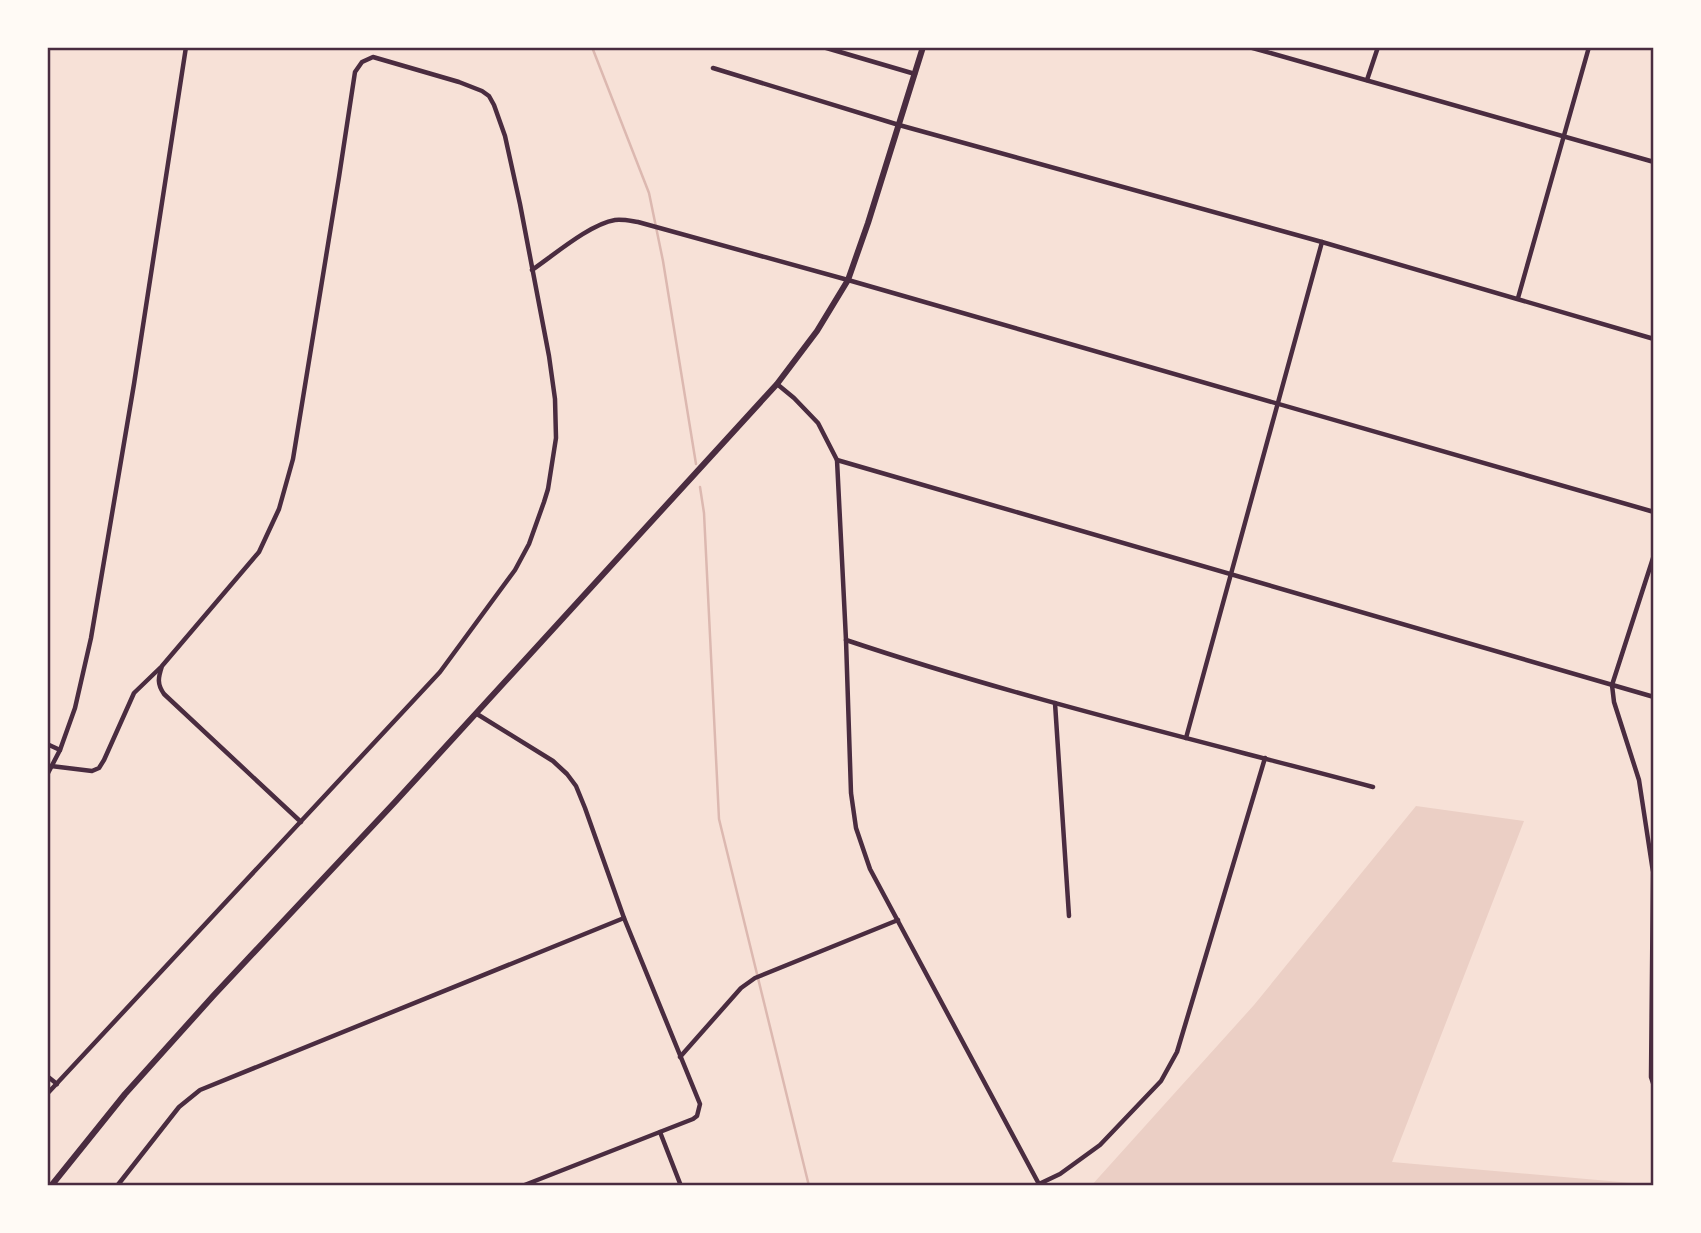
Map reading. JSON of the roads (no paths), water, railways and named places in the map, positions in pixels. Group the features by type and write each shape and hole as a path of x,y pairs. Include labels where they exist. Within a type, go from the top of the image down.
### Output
{"main road":[{"path":"51,1186 125,1094 477,714 776,384 817,331 848,280 923,47"}],"street":[{"path":"47,775 60,750 75,708 91,638 134,384 186,47"},
{"path":"823,47 915,74"},
{"path":"1249,47 1654,162"},
{"path":"1367,80 1378,47"},
{"path":"1518,298 1590,47"},
{"path":"47,1094 440,672 508,581 529,544 548,489 556,431 555,399 533,270 505,136 494,105 482,91 373,57 362,62 355,72 293,459 279,509 259,552 162,666 134,694 99,768 92,771 51,766"},
{"path":"713,68 899,125 1322,242 1654,339"},
{"path":"533,270 589,231 608,222 622,219 651,225 1654,512"},
{"path":"1186,738 1322,242"},
{"path":"776,384 818,423 837,460 851,793 856,828 870,869 1039,1185 1060,1174 1100,1145 1161,1082 1177,1052 1265,758"},
{"path":"837,460 1654,697"},
{"path":"1654,555 1612,685 1614,702 1639,780 1653,872 1651,1077 1654,1086"},
{"path":"846,640 913,663 1055,703 1373,787"},
{"path":"162,666 158,682 164,694 301,822"},
{"path":"1055,703 1069,916"},
{"path":"477,714 553,761 576,786 624,918 697,1096 699,1111 693,1119 522,1186"},
{"path":"47,744 60,750"},
{"path":"117,1186 179,1107 200,1090 624,918"},
{"path":"680,1057 741,988 755,978 898,920"},
{"path":"47,1076 57,1084"},
{"path":"660,1132 681,1186"}],"waterway":[{"path":"592,47 649,193 663,261 696,464"},
{"path":"700,487 704,513 719,819 809,1186"}]}
